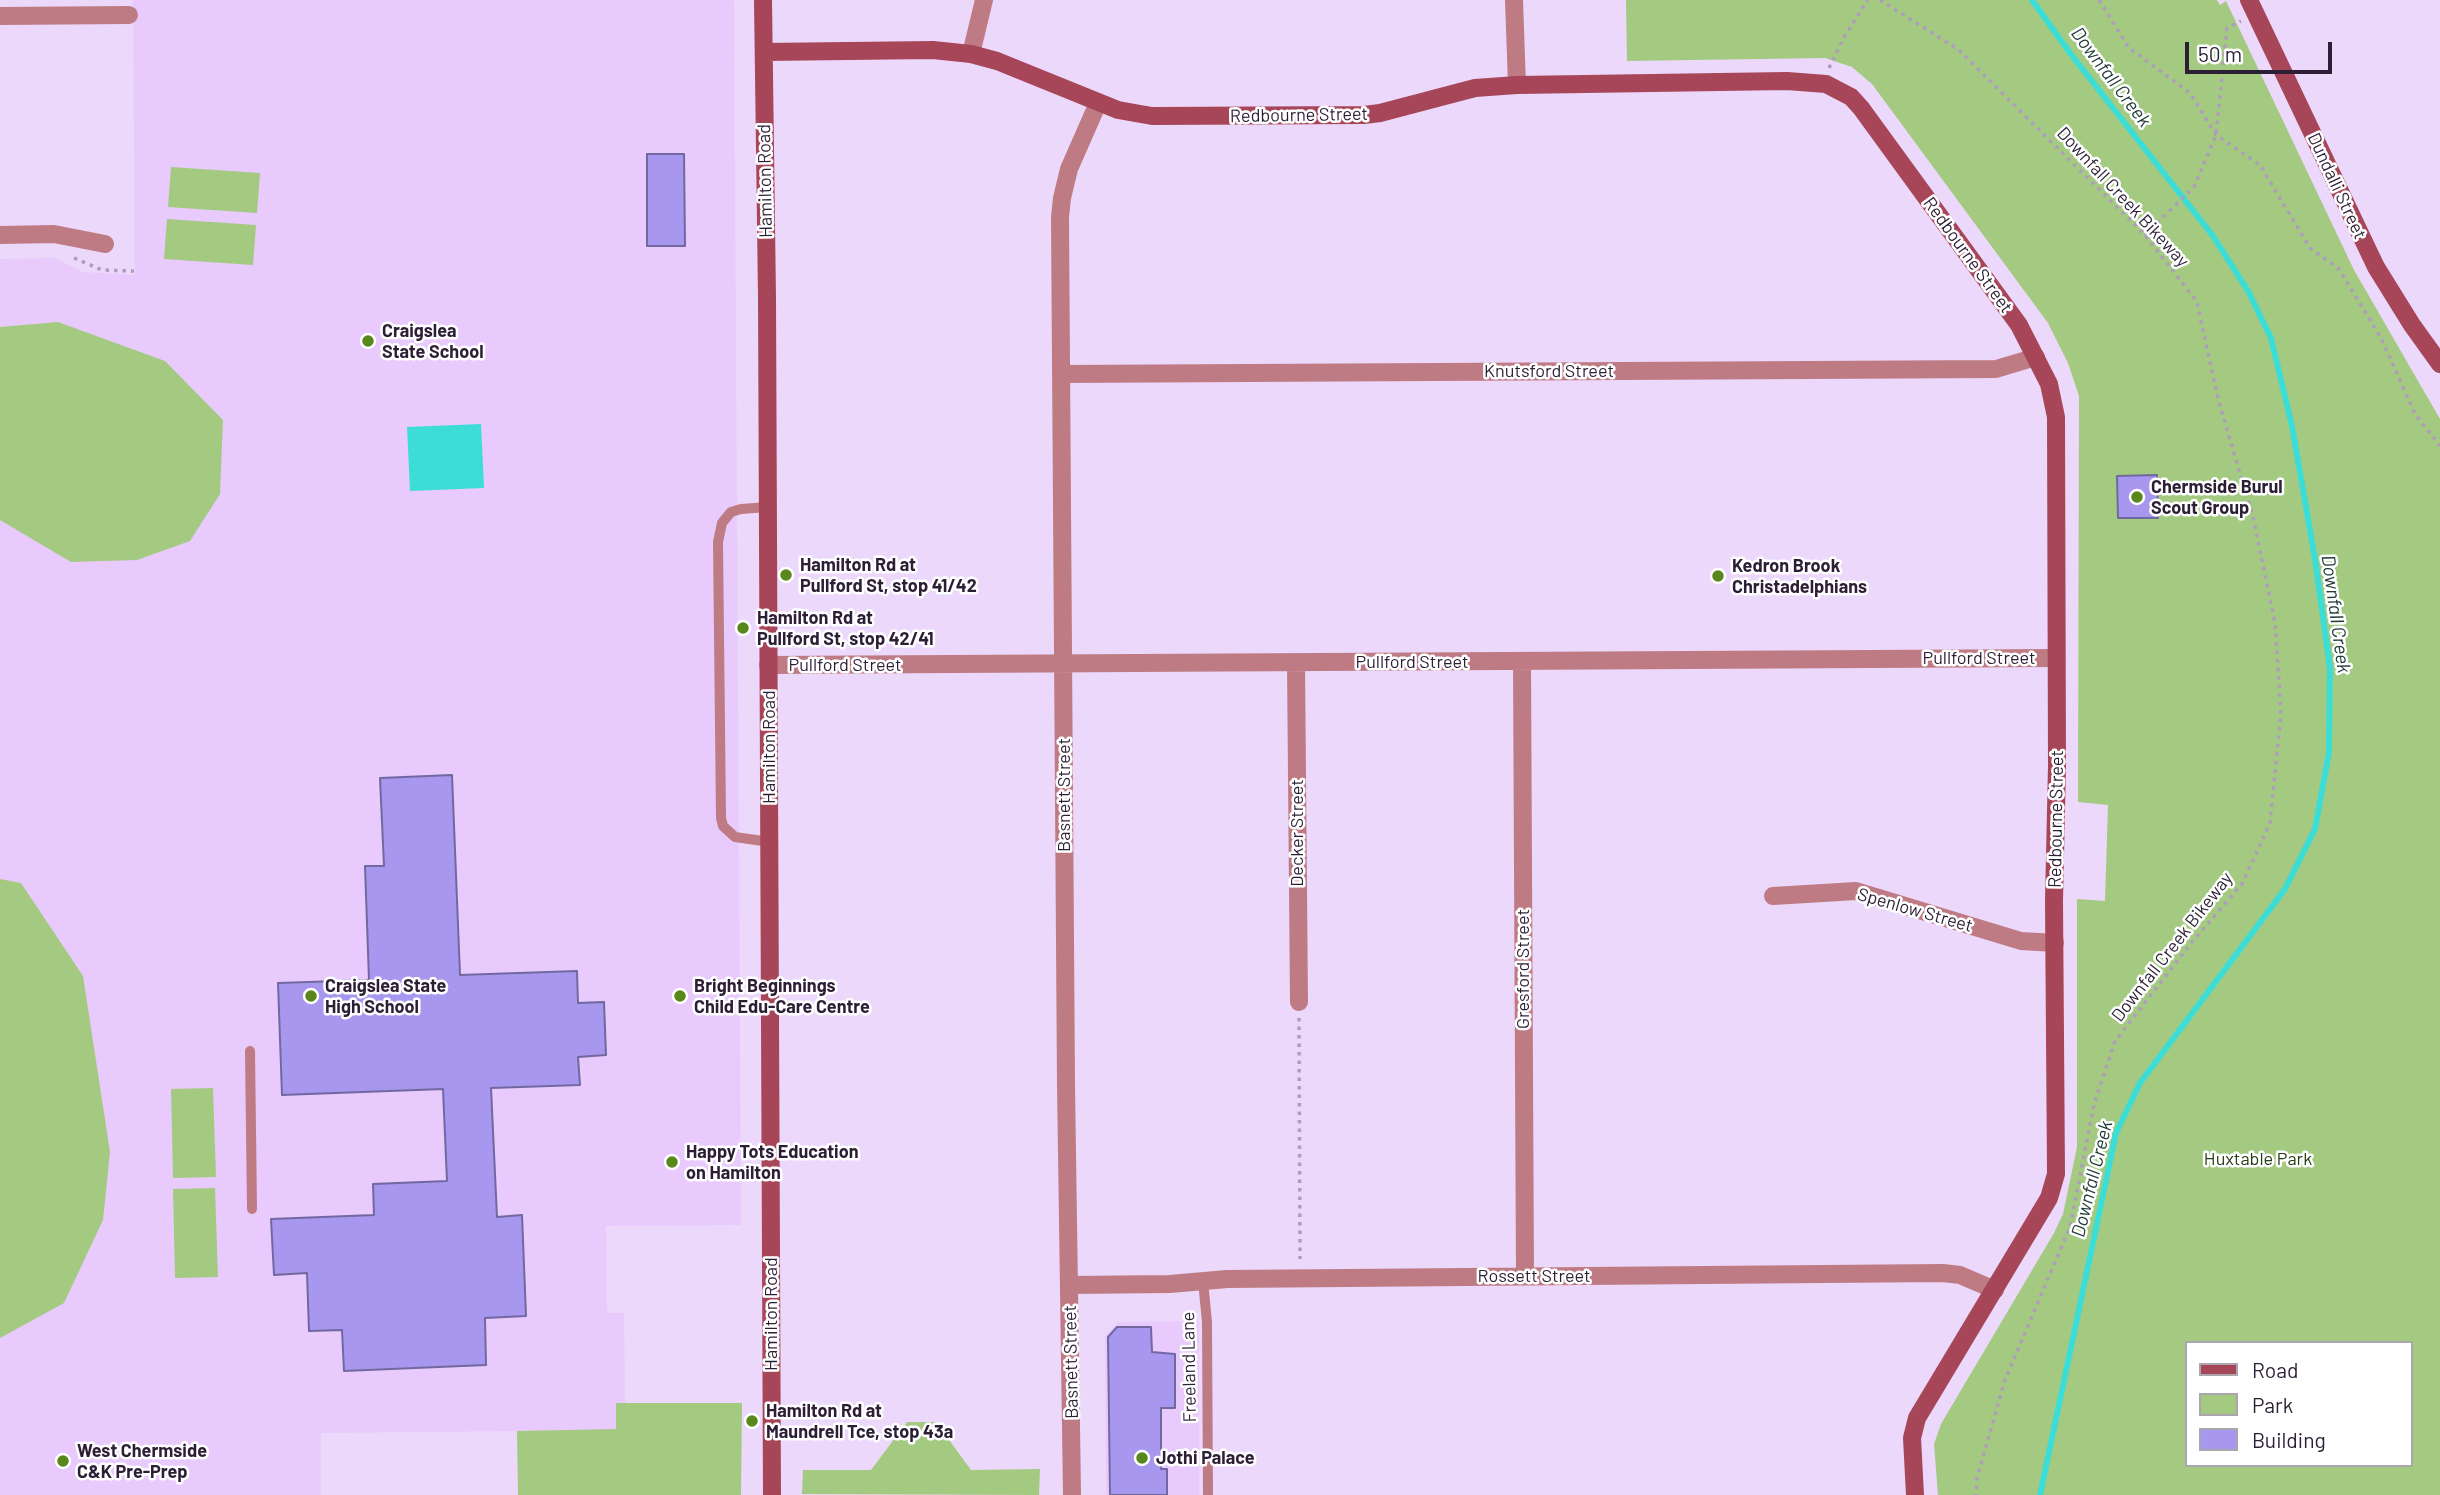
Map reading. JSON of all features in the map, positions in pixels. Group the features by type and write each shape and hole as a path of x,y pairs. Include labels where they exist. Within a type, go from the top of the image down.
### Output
{"street":[{"name":"Hamilton Road","path":"763,0 772,1495"},
{"path":"971,54 984,0"},
{"path":"1514,0 1517,85"},
{"name":"Dundalli Street","path":"2253,7 2370,256 2390,292 2440,364"},
{"path":"2,10 129,15"},
{"name":"Redbourne Street","path":"764,52 933,50 971,54 997,61 1118,110 1152,116 1364,115 1475,88 1517,85 1787,81 1826,84 1845,93 1861,108 2005,305 2036,357 2051,391 2056,417 2057,1157 2054,1187 1917,1418 1912,1438 1915,1495"},
{"name":"Basnett Street","path":"1072,1495 1061,374 1062,198 1069,169 1098,103"},
{"path":"0,235 54,234 105,244"},
{"name":"Knutsford Street","path":"1061,374 1996,369 2036,357"},
{"name":"Pullford Street","path":"768,665 2056,658"},
{"name":"Gresford Street","path":"1522,662 1525,1276"},
{"name":"Decker Street","path":"1296,663 1299,1002"},
{"name":"Spenlow Street","path":"1773,896 1856,891 2010,938 2033,943 2055,943"},
{"name":"Rossett Street","path":"1069,1285 1300,1278 1943,1273 1960,1275 1995,1290"}],"lane":[{"path":"768,507 740,509 732,512 722,523 719,542 719,595 721,818 723,826 735,837 769,842"},
{"path":"250,1051 252,1209"},
{"name":"Freeland Lane","path":"1203,1281 1207,1322 1208,1495"}],"path":[{"path":"1826,84 1830,64 1868,0"},
{"name":"Downfall Creek Bikeway","path":"1880,0 1959,50 2145,235 2197,302 2218,399 2253,517 2273,610 2281,713 2270,823 2242,884 2192,942 2115,1041 2094,1104 2070,1227 2005,1380 1978,1478 1976,1495"},
{"path":"2099,0 2129,48 2190,93 2216,135 2260,164 2310,248 2339,269 2382,340 2415,414 2440,446"},
{"path":"2145,235 2194,187 2216,135 2227,28 2253,7"},
{"path":"69,255 102,270 134,271"},
{"path":"1299,1002 1300,1278"}],"shaded area":[{"name":"Craigslea State High School","path":"133,0 734,0 741,1225 606,1226 607,1313 624,1313 625,1403 616,1404 616,1430 321,1433 321,1495 0,1495 0,259 55,258 83,272 135,275"},
{"path":"481,424 484,488 410,491 407,427"},
{"path":"1199,1321 1199,1495 1106,1495 1105,1336 1118,1322"}],"green space":[{"name":"Huxtable Park","path":"1626,0 2217,0 2220,5 2226,1 2354,270 2440,419 2440,1495 1938,1495 1934,1444 1941,1424 2054,1233 2063,1214 2077,1147 2077,899 2105,901 2108,805 2078,802 2079,396 2068,363 2048,323 1872,84 1852,67 1825,58 1627,61"},
{"path":"171,167 260,173 257,213 168,207"},
{"path":"167,219 256,225 253,265 164,259"},
{"path":"58,322 165,361 223,420 220,494 190,541 137,560 71,562 0,520 0,327"},
{"path":"0,879 21,883 83,976 110,1152 103,1220 64,1303 0,1338"},
{"path":"213,1088 216,1177 173,1178 171,1089"},
{"path":"215,1188 218,1277 175,1278 173,1189"},
{"path":"616,1403 742,1403 741,1495 518,1495 517,1431 616,1429"},
{"path":"907,1422 936,1422 971,1470 1040,1469 1039,1495 802,1494 803,1470 871,1470"}],"building":[{"path":"647,154 684,154 685,246 647,246"},
{"name":"Chermside Burul Scout Group","path":"2157,475 2158,518 2118,518 2117,476"},
{"path":"452,775 460,975 577,971 578,1003 604,1002 606,1055 578,1057 580,1085 491,1088 497,1217 522,1215 526,1316 485,1318 486,1365 344,1371 342,1330 309,1331 307,1273 274,1275 271,1219 374,1215 373,1184 447,1181 443,1089 282,1095 278,983 369,980 365,866 384,866 380,778"},
{"path":"1117,1327 1151,1327 1152,1352 1175,1354 1175,1408 1161,1408 1161,1469 1167,1469 1167,1495 1110,1495 1108,1337"}],"waterway":[{"name":"Downfall Creek","path":"2032,0 2070,53 2213,236 2248,291 2271,338 2292,426 2330,668 2329,752 2315,829 2285,889 2140,1083 2116,1133 2040,1495"}],"place":[{"name":"Craigslea State School","path":"368,341"},
{"name":"Chermside Burul Scout Group","path":"2137,497"},
{"name":"Hamilton Rd at Pullford St, stop 41/42","path":"786,575"},
{"name":"Kedron Brook Christadelphians","path":"1718,576"},
{"name":"Hamilton Rd at Pullford St, stop 42/41","path":"743,628"},
{"name":"Craigslea State High School","path":"311,996"},
{"name":"Bright Beginnings Child Edu-Care Centre","path":"680,996"},
{"name":"Happy Tots Education on Hamilton","path":"672,1162"},
{"name":"Hamilton Rd at Maundrell Tce, stop 43a","path":"752,1421"},
{"name":"Jothi Palace","path":"1142,1458"},
{"name":"West Chermside C&K Pre-Prep","path":"63,1461"}]}
